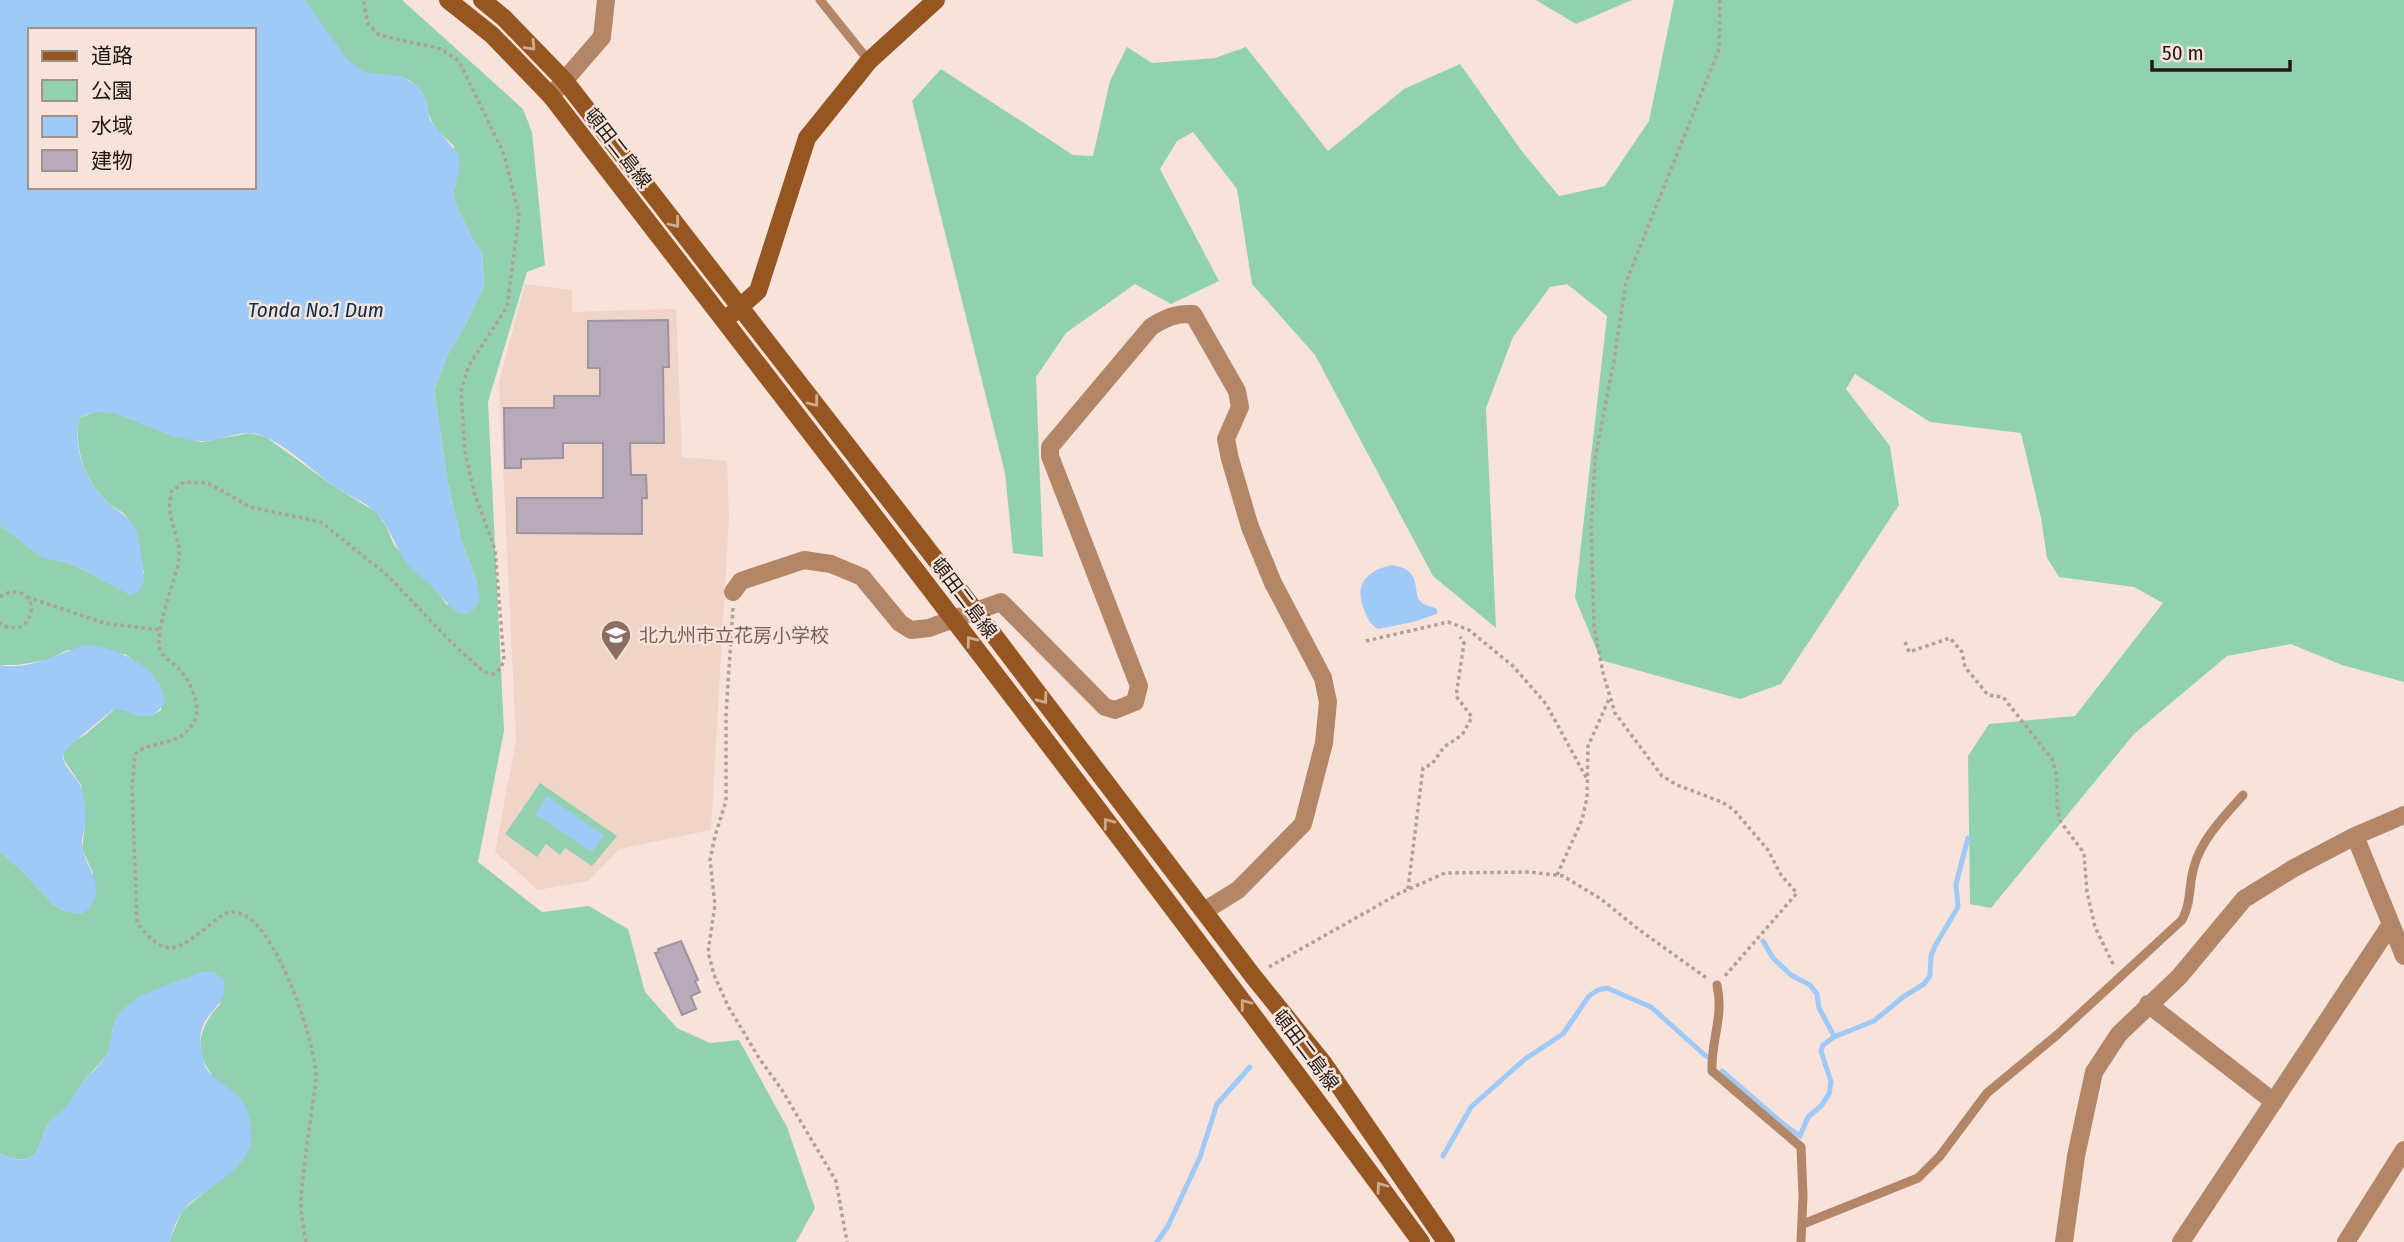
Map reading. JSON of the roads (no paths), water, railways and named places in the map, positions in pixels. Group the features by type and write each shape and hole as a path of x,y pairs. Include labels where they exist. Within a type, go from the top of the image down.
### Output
{"main road":[{"name":"頓田二島線","path":"448,0 492,35 551,96 953,618 1421,1242"},
{"name":"頓田二島線","path":"482,0 504,18 565,81 977,613 1253,976 1324,1064 1446,1242"},
{"path":"724,321 758,292 807,138 869,61 936,0"}],"street":[{"path":"551,96 602,37 606,0"},
{"path":"733,592 741,581 804,560 831,564 862,577 900,623 911,629 929,628 953,618 977,613 1001,602 1105,707 1115,710 1135,702 1139,686 1080,537 1050,456 1050,447 1151,327 1179,313 1193,314 1237,391 1240,407 1226,439 1250,527 1273,583 1323,678 1328,702 1324,743 1303,824 1238,890 1203,911"},
{"path":"2064,1242 2076,1156 2094,1072 2119,1034 2179,976 2244,899 2294,868 2355,836 2404,815"},
{"path":"2355,836 2404,956"},
{"path":"2181,1242 2391,924"},
{"path":"2148,1004 2274,1102"},
{"path":"2346,1242 2404,1150"}],"lane":[{"path":"820,0 869,61"},
{"path":"1803,1224 1918,1178 1940,1156 1987,1093 2057,1035 2182,920 2191,899 2194,867 2203,846 2243,795"},
{"path":"1717,985 1721,1002 1711,1052 1712,1071 1801,1147 1801,1242"}],"water":[{"name":"Tonda No.1 Dum","path":"0,0 305,0 347,59 364,72 401,76 418,86 426,101 430,120 458,154 460,167 453,193 455,203 482,253 484,286 447,356 434,390 448,484 480,601 469,613 454,610 410,567 384,523 371,508 334,486 271,439 249,433 208,441 188,440 112,413 101,412 79,418 79,453 93,485 136,529 144,583 138,592 130,595 78,567 43,558 0,525"},
{"path":"1392,565 1409,572 1415,582 1418,598 1437,609 1437,614 1378,629 1372,624 1362,603 1361,587 1375,571"},
{"path":"86,645 124,655 147,669 162,690 165,703 153,716 141,716 116,708 63,754 64,762 82,791 85,825 82,846 96,887 93,903 81,914 65,911 54,905 0,852 0,665 22,666"},
{"path":"547,796 604,835 592,852 535,814"},
{"path":"203,972 214,972 224,980 223,996 207,1018 200,1041 206,1068 237,1095 249,1115 250,1146 239,1165 182,1211 169,1242 0,1242 0,1154 23,1159 35,1154 48,1124 69,1104 82,1083 104,1059 115,1019 125,1007 145,994"}],"waterway":[{"path":"1722,1071 1800,1136 1808,1117 1821,1106 1829,1094 1831,1082 1821,1051 1823,1045 1834,1037 1874,1021 1924,984 1930,976 1931,956 1935,946 1958,907 1956,884 1968,838"},
{"path":"1763,941 1773,958 1791,975 1810,985 1817,994 1819,1008 1834,1036"},
{"path":"1443,1156 1471,1107 1525,1059 1563,1034 1589,996 1598,990 1607,988 1651,1007 1707,1057"},
{"path":"1157,1242 1168,1226 1200,1157 1217,1104 1250,1067"}],"place":[{"name":"北九州市立花房小学校","path":"616,662"}]}
